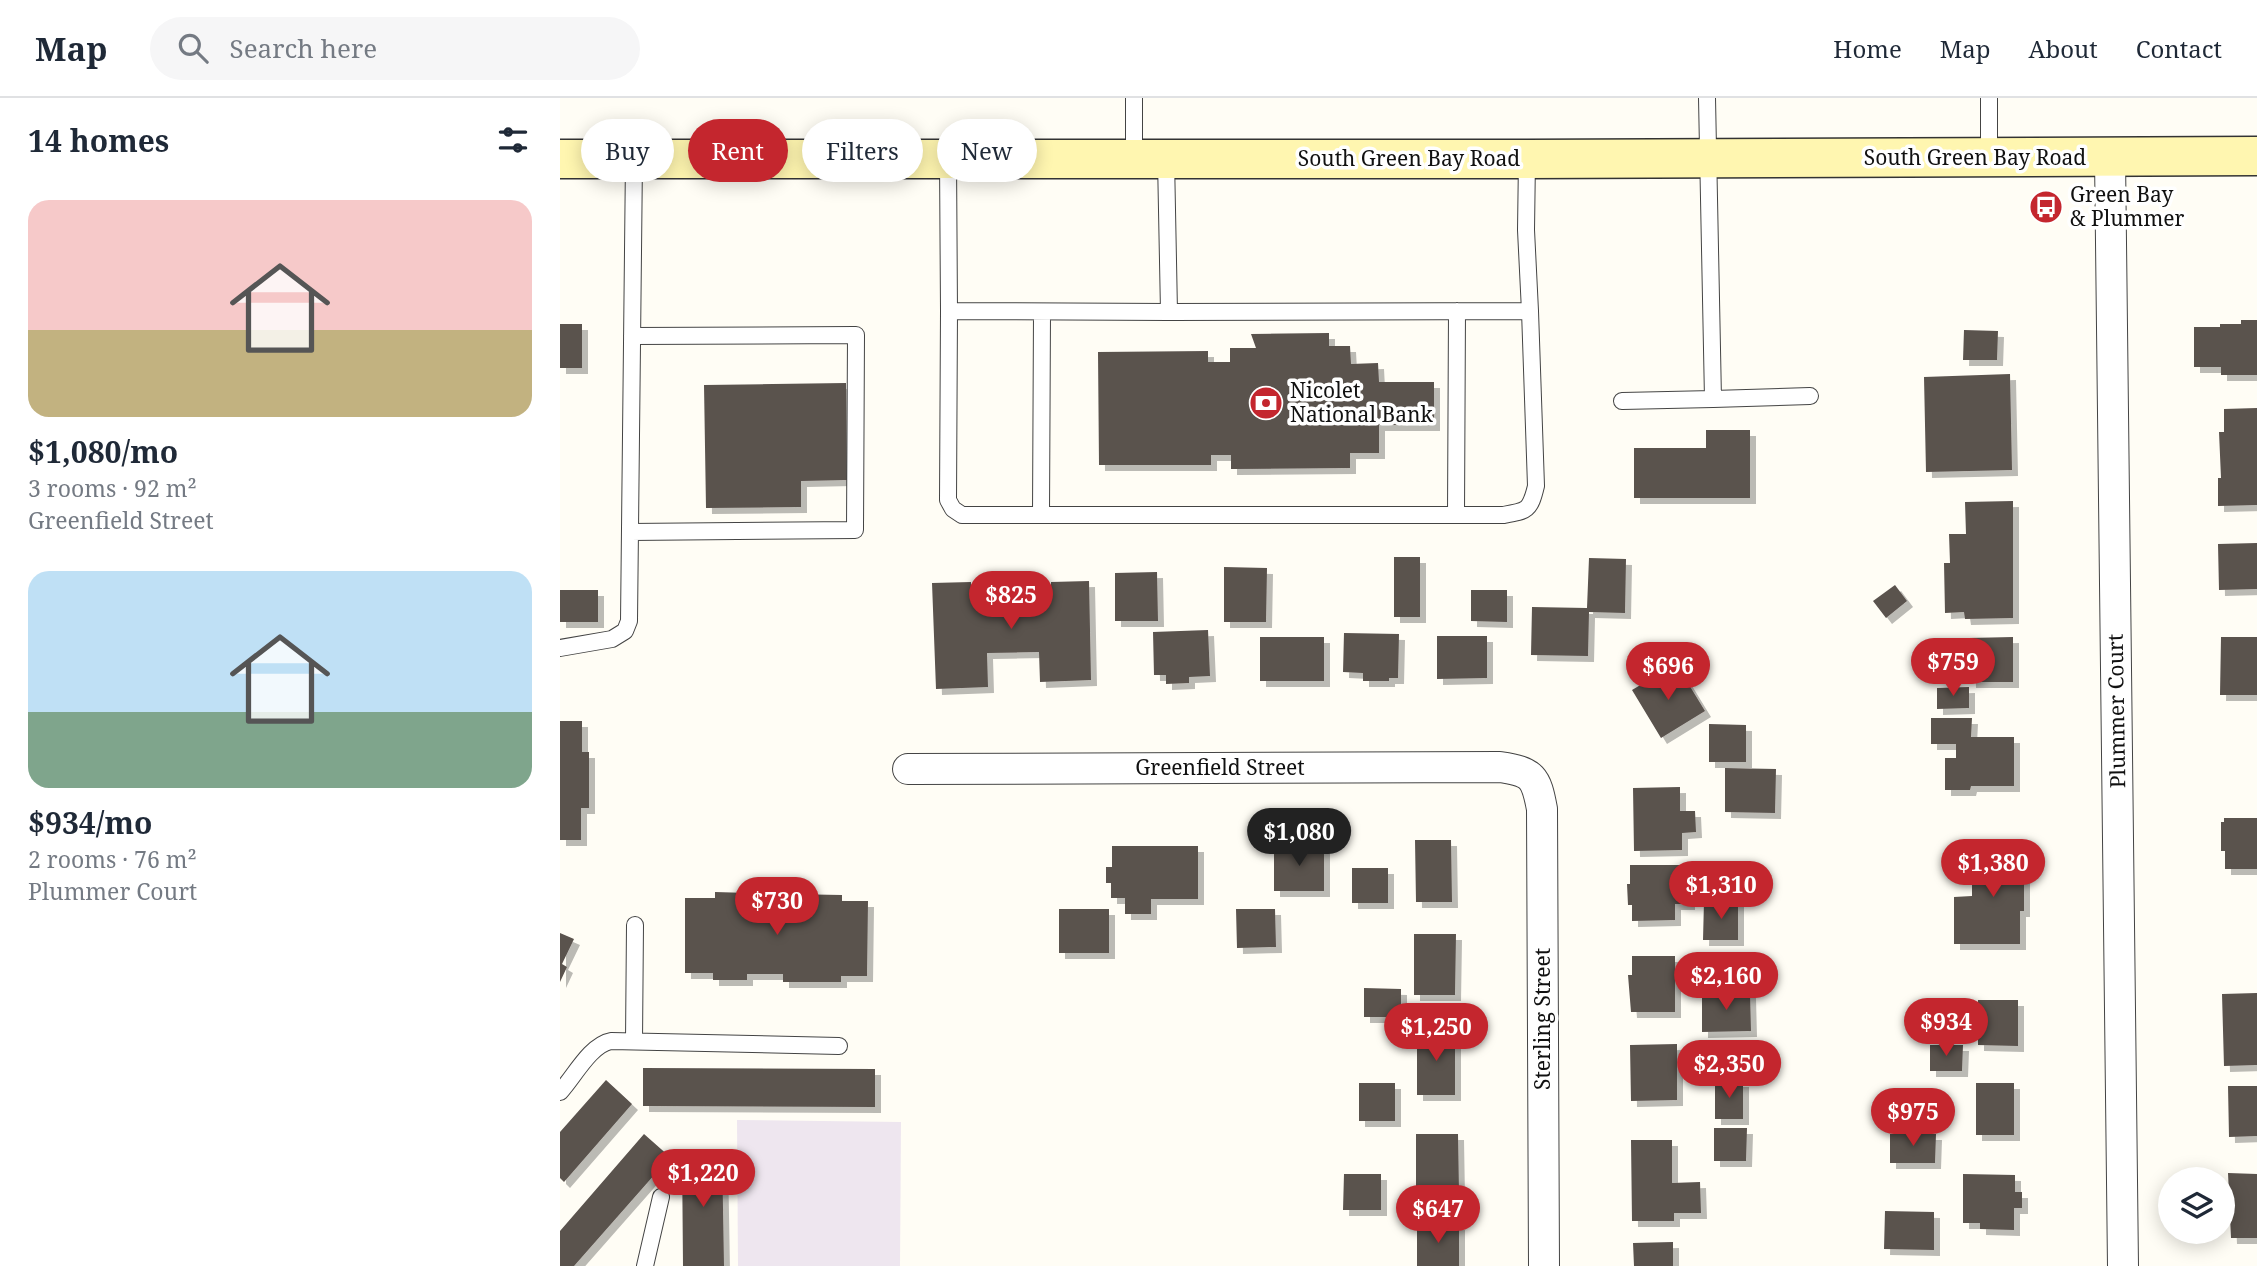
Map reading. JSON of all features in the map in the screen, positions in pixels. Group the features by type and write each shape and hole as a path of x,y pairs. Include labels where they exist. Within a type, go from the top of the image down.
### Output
{"main road":[{"name":"South Green Bay Road","path":"1037,159 2257,156"},
{"name":"South Green Bay Road","path":"560,159 581,159"},
{"name":"South Green Bay Road","path":"674,159 937,159"}],"street":[{"name":"Plummer Court","path":"2110,157 2123,1266"},
{"name":"Greenfield Street","path":"908,769 1500,767 1530,775"},
{"name":"Sterling Street","path":"1530,775 1538,789 1542,809 1544,1266"}],"lane":[{"path":"1134,98 1150,159 1169,312"},
{"path":"1707,98 1713,399"},
{"path":"1989,98 1989,158"},
{"path":"948,182 948,500 953,509 962,515 1503,515 1523,512 1531,506 1536,486 1527,159"},
{"path":"560,648 612,639 625,631 629,621 634,182"},
{"path":"949,311 1530,311"},
{"path":"1456,515 1457,311"},
{"path":"1041,515 1042,313"},
{"path":"630,532 855,530 856,335 632,336"},
{"path":"1622,401 1810,396"},
{"path":"634,1041 635,925"},
{"path":"560,1092 594,1049 602,1043 634,1041 839,1046"},
{"path":"645,1266 661,1197"}],"shaded area":[{"path":"737,1120 901,1122 900,1266 738,1266"}],"building":[{"path":"2241,320 2257,320 2257,375 2221,375 2221,367 2194,367 2194,327 2241,324"},
{"path":"560,324 582,324 582,368 560,368"},
{"path":"1964,330 1998,331 1997,360 1963,360"},
{"name":"Nicolet National Bank","path":"1329,333 1329,346 1350,346 1351,364 1378,363 1379,382 1434,382 1434,425 1379,425 1379,453 1350,453 1350,468 1231,469 1231,455 1211,455 1211,465 1099,465 1098,352 1208,351 1208,362 1230,362 1230,348 1256,348 1251,334"},
{"path":"2010,374 2012,470 1926,472 1924,377"},
{"path":"846,383 847,480 801,481 801,507 706,508 704,385"},
{"path":"2257,408 2257,505 2218,506 2218,478 2221,478 2219,432 2224,432 2224,409"},
{"path":"1706,430 1750,430 1750,498 1634,498 1634,448 1706,448"},
{"path":"2013,501 2013,618 1965,619 1964,612 1945,613 1944,563 1950,563 1949,534 1966,534 1965,502"},
{"path":"2257,543 2257,589 2219,590 2218,544"},
{"path":"1394,557 1420,557 1420,617 1394,617"},
{"path":"1589,558 1626,559 1625,613 1589,612 1588,656 1531,655 1532,607 1587,608"},
{"path":"1224,567 1267,568 1266,622 1224,622"},
{"path":"1157,572 1158,621 1115,621 1115,573"},
{"path":"1089,581 1091,680 1040,682 1039,652 987,653 988,687 936,689 932,583 971,582 971,592 1051,589 1051,582"},
{"path":"1895,585 1907,601 1886,618 1873,601"},
{"path":"560,590 598,590 598,622 560,622"},
{"path":"1471,590 1507,590 1507,622 1471,621"},
{"path":"1208,630 1210,676 1189,677 1189,683 1166,684 1166,675 1154,675 1153,632"},
{"path":"1344,633 1399,634 1398,678 1389,678 1389,681 1363,681 1363,673 1343,672"},
{"path":"1437,636 1487,636 1487,678 1437,679"},
{"path":"1260,637 1324,637 1324,681 1260,681"},
{"path":"2013,637 2013,682 1970,682 1969,638"},
{"path":"2221,637 2257,637 2257,695 2220,695"},
{"path":"1669,668 1676,680 1683,675 1705,711 1661,738 1632,690"},
{"path":"1969,687 1969,708 1937,709 1937,688"},
{"path":"1931,718 1972,718 1971,737 2014,737 2014,786 1971,786 1970,790 1945,790 1945,758 1956,758 1956,744 1931,744"},
{"path":"560,721 582,721 582,752 589,752 589,808 581,808 581,840 560,840"},
{"path":"1709,724 1746,725 1746,762 1709,762"},
{"path":"1725,768 1776,769 1775,813 1725,812"},
{"path":"1680,787 1680,811 1695,811 1696,832 1682,833 1682,850 1634,851 1633,788"},
{"path":"2224,818 2257,818 2257,869 2225,869 2225,851 2221,851 2221,822 2224,822"},
{"path":"1415,840 1451,840 1452,902 1416,902"},
{"path":"1274,845 1324,847 1324,891 1274,891"},
{"path":"1982,845 2024,845 2024,911 2020,911 2020,944 1954,944 1954,897 1972,896 1972,870 1982,870"},
{"path":"1112,846 1198,846 1198,899 1151,899 1151,914 1125,914 1125,898 1111,898 1111,883 1106,883 1106,867 1112,867"},
{"path":"1630,865 1689,865 1689,904 1675,904 1675,920 1632,921 1632,905 1628,905 1627,884 1630,884"},
{"path":"1352,868 1388,868 1388,903 1352,903"},
{"path":"715,892 749,893 749,898 786,899 786,894 842,895 842,901 868,901 867,976 841,976 841,982 783,982 783,974 747,974 747,980 713,980 713,973 685,973 685,898 715,898"},
{"path":"1704,901 1738,901 1738,940 1703,940"},
{"path":"1059,909 1109,909 1109,953 1059,953"},
{"path":"1236,909 1275,909 1276,947 1237,948"},
{"path":"560,933 574,939 562,964 567,967 560,982"},
{"path":"1414,934 1456,934 1455,995 1414,995"},
{"path":"1632,956 1675,956 1675,1012 1631,1012 1628,975 1632,975"},
{"path":"1364,988 1401,989 1401,1017 1364,1017"},
{"path":"1702,992 1750,992 1751,1031 1702,1032"},
{"path":"2257,993 2257,1065 2224,1066 2222,994"},
{"path":"1978,1000 2018,1000 2018,1046 1978,1045"},
{"path":"1417,1032 1455,1032 1455,1095 1417,1095"},
{"path":"1677,1044 1677,1100 1631,1101 1630,1045"},
{"path":"1930,1045 1963,1045 1962,1071 1930,1071"},
{"path":"643,1068 875,1069 875,1107 643,1106"},
{"path":"606,1080 632,1104 564,1182 560,1178 560,1132"},
{"path":"1715,1081 1743,1081 1743,1119 1715,1119"},
{"path":"1359,1083 1395,1083 1395,1121 1359,1121"},
{"path":"1976,1083 2014,1083 2014,1135 1976,1135"},
{"path":"2228,1086 2257,1086 2257,1136 2229,1137"},
{"path":"1714,1128 1747,1128 1746,1161 1714,1161"},
{"path":"644,1134 670,1157 574,1266 560,1266 560,1231"},
{"path":"1416,1134 1458,1134 1459,1192 1416,1192"},
{"path":"1890,1134 1936,1134 1935,1163 1890,1163"},
{"path":"1631,1140 1672,1140 1672,1183 1700,1182 1701,1213 1674,1213 1674,1221 1632,1221"},
{"path":"682,1151 722,1151 724,1266 683,1266"},
{"path":"2235,1173 2257,1174 2257,1238 2235,1238"},
{"path":"1344,1174 1381,1174 1381,1210 1343,1210"},
{"path":"1963,1174 2015,1175 2015,1192 2022,1192 2022,1208 2014,1208 2014,1230 1980,1229 1980,1223 1963,1223"},
{"path":"1885,1211 1934,1212 1934,1250 1884,1249"},
{"path":"1417,1223 1459,1224 1459,1266 1417,1266"},
{"path":"1673,1242 1673,1266 1634,1266 1633,1243"}],"place":[{"name":"Green Bay & Plummer","path":"2046,207"},
{"name":"Nicolet National Bank","path":"1266,403"}]}
